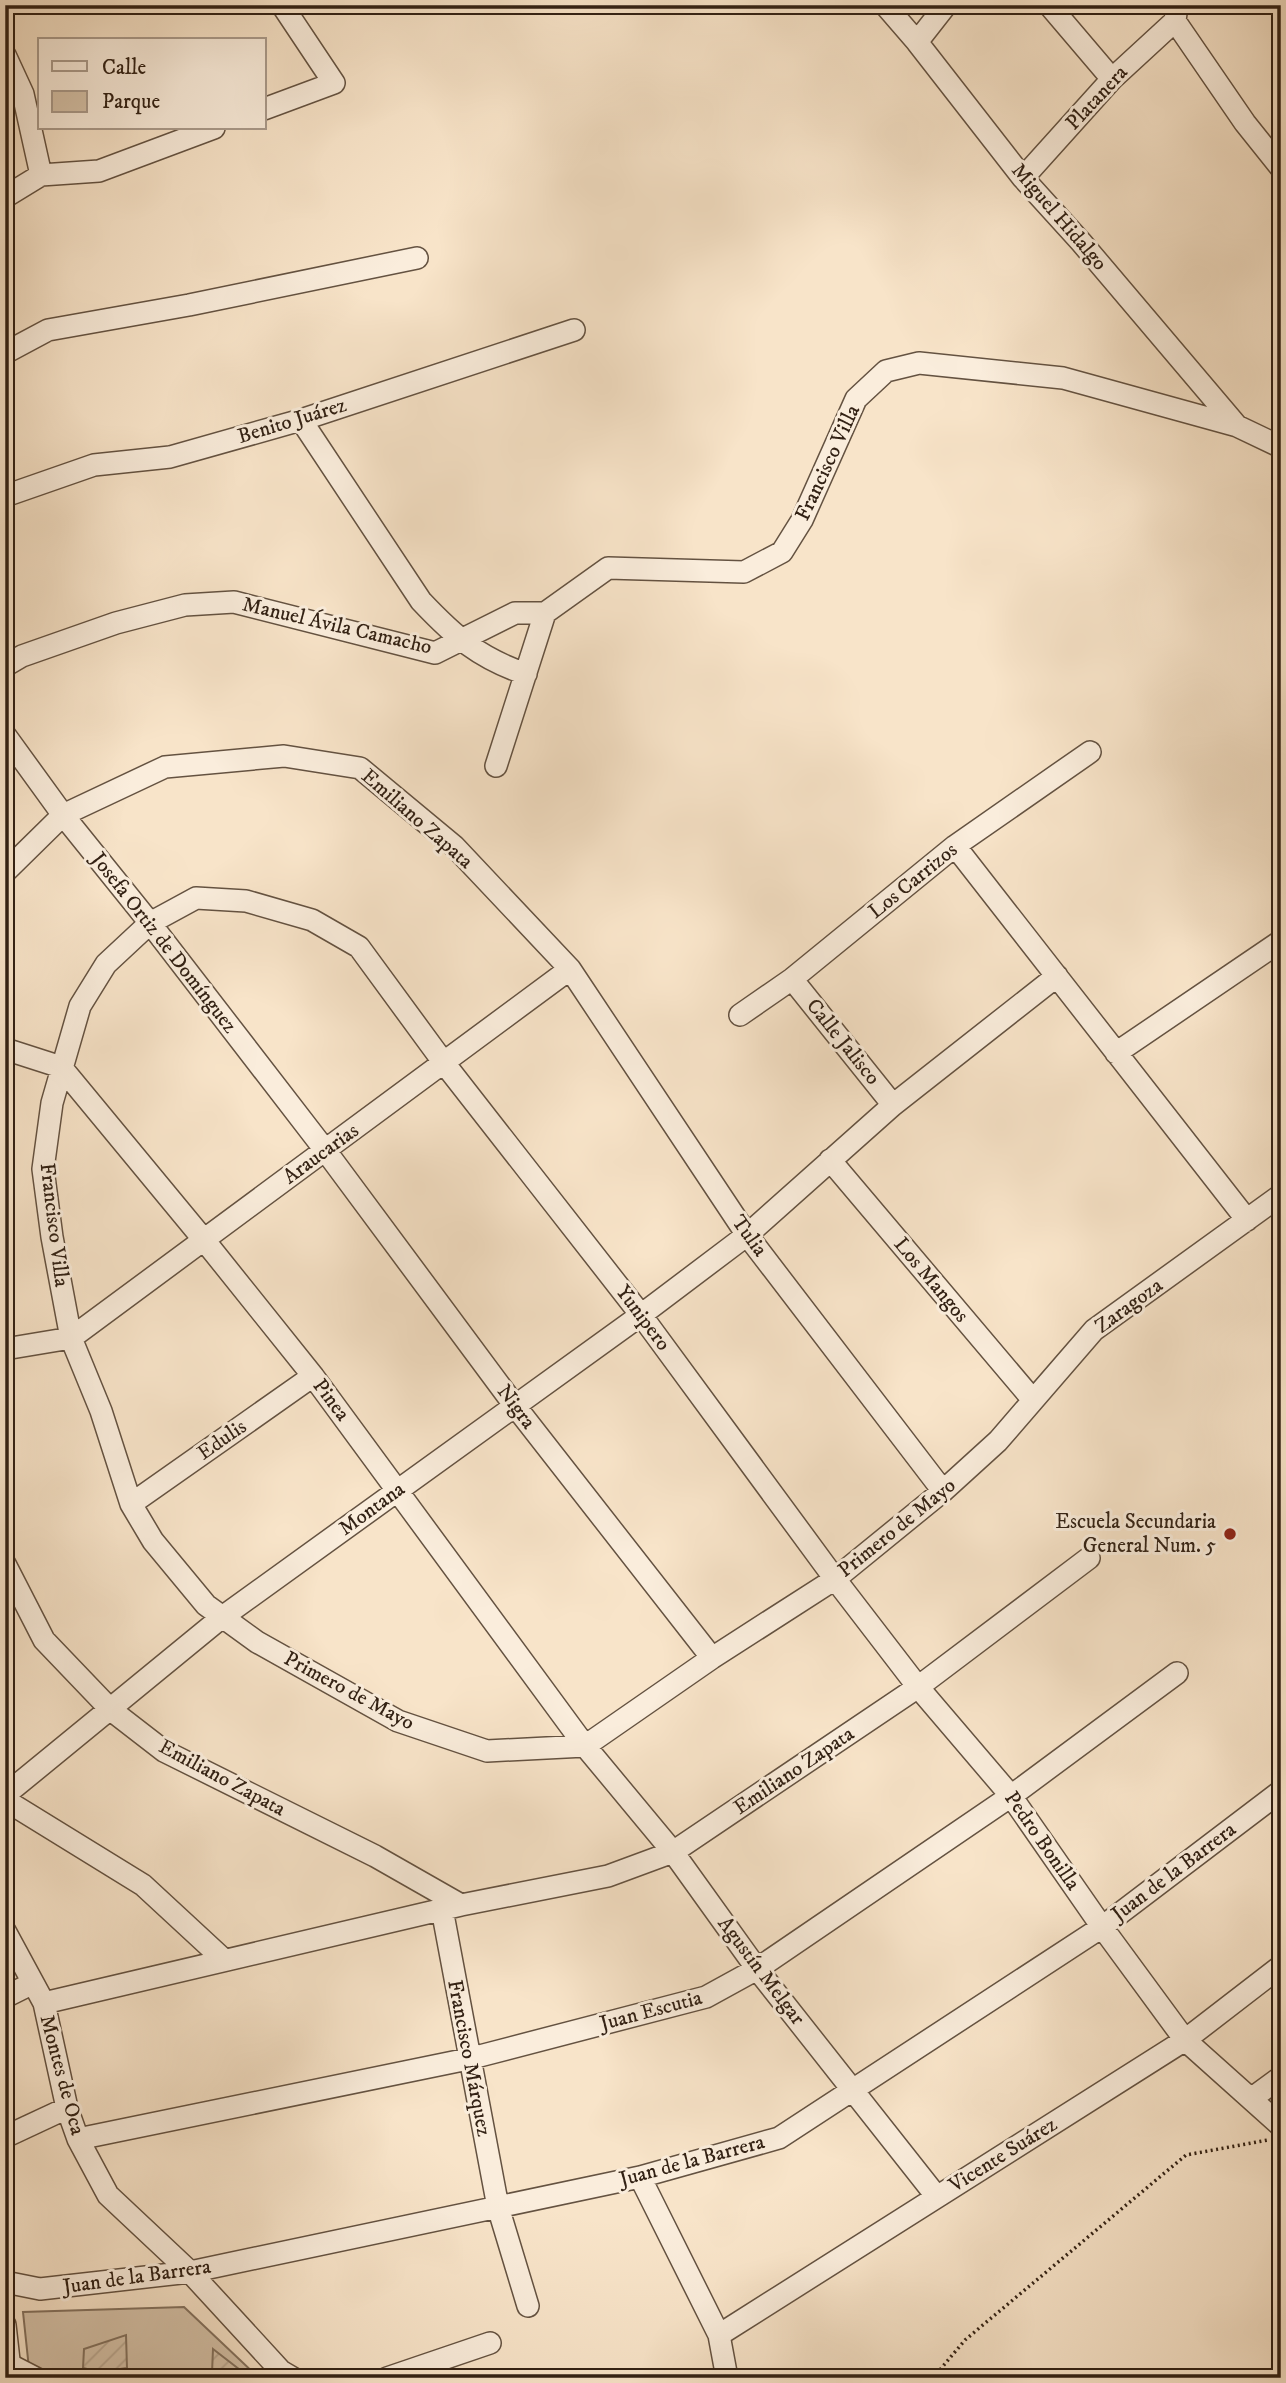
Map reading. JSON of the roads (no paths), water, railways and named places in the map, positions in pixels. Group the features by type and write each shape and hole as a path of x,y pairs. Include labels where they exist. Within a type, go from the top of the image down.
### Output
{"street":[{"path":"266,108 334,83 282,5"},
{"name":"Miguel Hidalgo","path":"885,5 1023,178 1081,242 1237,426"},
{"path":"917,42 946,5"},
{"path":"1049,5 1112,79"},
{"path":"1176,13 1245,123 1281,168"},
{"name":"Platanera","path":"1023,178 1176,13"},
{"path":"5,55 23,94 41,175"},
{"path":"5,198 41,175 99,170 209,130"},
{"path":"5,353 48,330 189,305 418,258"},
{"name":"Benito Juárez","path":"5,496 93,465 170,457 300,420 574,330"},
{"name":"Francisco Villa","path":"545,613 608,568 744,572 782,552 802,520 856,399 886,371 919,363 1063,377 1237,426 1281,447"},
{"path":"300,420 421,601 485,658 526,674"},
{"name":"Manuel Ávila Camacho","path":"5,666 22,656 116,623 185,605 234,602 435,653 515,613 545,613"},
{"path":"496,766 545,613"},
{"name":"Josefa Ortiz de Domínguez","path":"5,735 63,815 326,1150"},
{"name":"Los Carrizos","path":"740,1015 792,979 956,846 1090,752"},
{"name":"Emiliano Zapata","path":"5,872 63,815 164,767 284,756 360,768 454,845 570,969"},
{"path":"956,846 1247,1220"},
{"name":"Francisco Villa","path":"72,1338 52,1237 43,1169 52,1103 79,1006 106,964 150,923 196,898 246,901 312,920 359,947 444,1063"},
{"path":"1116,1053 1281,941"},
{"name":"Araucarias","path":"72,1338 570,969"},
{"name":"Tulia","path":"570,969 747,1235 943,1491"},
{"name":"Montana","path":"5,1797 221,1618 641,1315 747,1235 893,1105 1056,976"},
{"name":"Calle Jalisco","path":"792,979 893,1105"},
{"path":"5,1049 61,1067"},
{"name":"Yunipero","path":"444,1063 641,1315 835,1579"},
{"name":"Pinea","path":"61,1067 313,1376 585,1746"},
{"name":"Nigra","path":"326,1150 515,1406 712,1658"},
{"name":"Los Mangos","path":"830,1160 1032,1400"},
{"name":"Zaragoza","path":"998,1441 1094,1330 1281,1195"},
{"path":"5,1349 72,1338"},
{"name":"Primero de Mayo","path":"72,1338 101,1411 131,1504 153,1541 206,1605 257,1642 398,1721 487,1751 585,1746 712,1658 835,1579 943,1491 998,1441"},
{"name":"Edulis","path":"131,1504 313,1376"},
{"name":"Emiliano Zapata","path":"44,2003 451,1907 608,1876 673,1852 918,1687 1089,1558"},
{"name":"Emiliano Zapata","path":"5,1564 44,1640 111,1710 164,1751 374,1856 451,1907"},
{"name":"Pedro Bonilla","path":"835,1579 918,1687 1011,1796 1185,2040 1281,2126"},
{"name":"Juan Escutia","path":"78,2139 468,2059 706,1997 757,1969 1011,1796 1177,1672"},
{"name":"Agustín Melgar","path":"585,1746 673,1852 757,1969 937,2197"},
{"name":"Juan de la Barrera","path":"5,2282 40,2289 190,2272 640,2177 779,2138 1102,1927 1281,1791"},
{"path":"5,1797 143,1885 223,1959"},
{"name":"Francisco Márquez","path":"451,1907 468,2059 498,2207 527,2306"},
{"name":"Montes de Oca","path":"5,1931 44,2003 67,2108 78,2139 108,2195 190,2272 281,2371 292,2378"},
{"name":"Vicente Suárez","path":"719,2335 1185,2040 1281,1966"},
{"path":"5,1997 33,1983"},
{"path":"1251,2099 1281,2077"},
{"path":"5,2137 67,2108"},
{"path":"640,2177 719,2335 727,2378"},
{"path":"5,2325 11,2370 41,2378"},
{"path":"387,2378 490,2343"}],"place":[{"name":"Escuela Secundaria General Num. 5","path":"1230,1534"}]}
